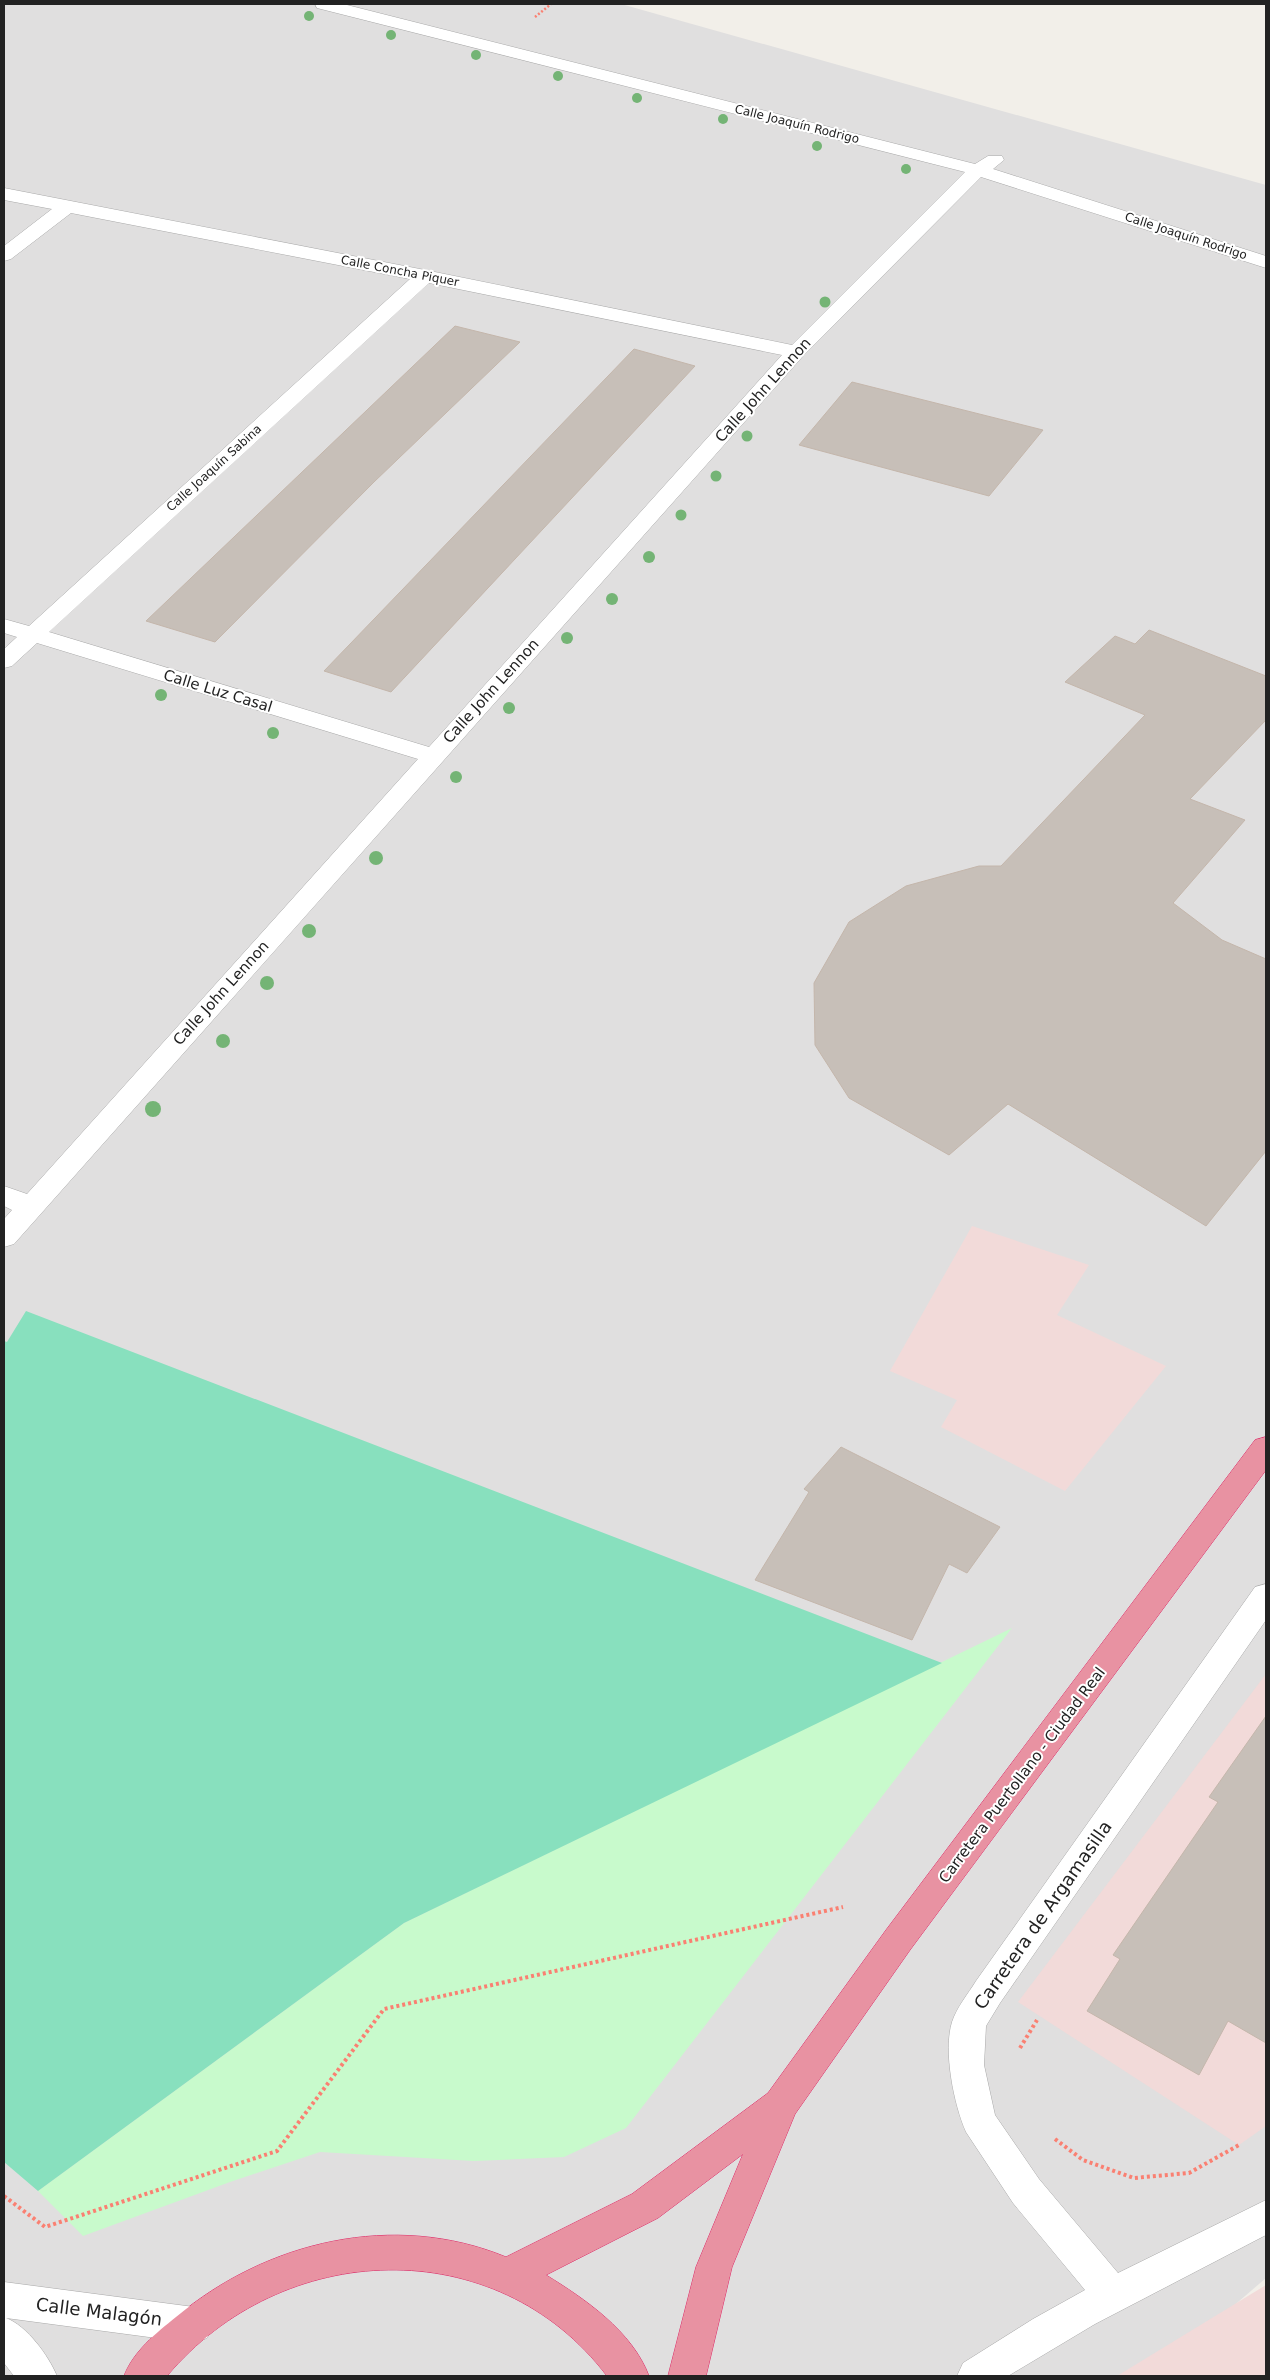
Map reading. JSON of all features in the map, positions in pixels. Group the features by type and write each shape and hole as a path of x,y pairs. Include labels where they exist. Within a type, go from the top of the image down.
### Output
{"highway":[{"name":"Carretera Puertollano - Ciudad Real","path":"687,2376 714,2267 781,2104 898,1940 1266,1448"},
{"name":"Carretera Puertollano - Ciudad Real","path":"508,2275 645,2206 781,2104"},
{"path":"144,2376 194,2325 251,2286 314,2262 380,2252 446,2255 508,2275 552,2297 591,2327 630,2376"}],"street":[{"name":"Calle Joaquín Rodrigo","path":"323,4 987,165 1266,262"},
{"name":"Calle Joaquín Rodrigo","path":"431,13 987,165 1266,245"},
{"name":"Calle John Lennon","path":"4,1237 432,756 796,352 987,165"},
{"name":"Calle Concha Piquer","path":"4,194 425,276 796,352"},
{"path":"4,254 66,207"},
{"name":"Calle Joaquín Sabina","path":"4,661 425,276"},
{"name":"Calle Luz Casal","path":"4,626 432,756"},
{"path":"4,1196 31,1206"},
{"name":"Carretera de Argamasilla","path":"1112,2294 1026,2191 980,2120 966,2064 969,2023 988,1992 1266,1596"},
{"path":"976,2376 1004,2357 1112,2294 1265,2219"},
{"name":"Calle Malagón","path":"4,2300 194,2325"},
{"path":"4,2335 38,2376"}],"path":[{"path":"4,2196 45,2227 277,2151 384,2009 843,1907"},
{"path":"1017,2053 1037,2020"},
{"path":"1046,2133 1083,2160 1134,2178 1189,2173 1239,2145"}],"shaded area":[{"path":"4,4 621,4 1266,185 1266,2278 1152,2376 4,2376"},
{"path":"972,1226 1089,1265 1057,1315 1166,1366 1065,1491 941,1427 957,1400 890,1371"},
{"path":"1266,1674 1266,2126 1239,2145 1018,2002"},
{"path":"1266,2285 1266,2376 1117,2376"}],"green space":[{"path":"26,1311 942,1663 404,1923 38,2191 4,2162 4,1341 7,1342"},
{"path":"1012,1628 626,2128 564,2157 474,2161 320,2152 230,2182 83,2236 38,2191 404,1923"}],"building":[{"path":"455,326 520,342 374,482 215,642 146,621"},
{"path":"634,349 695,366 391,692 324,671"},
{"path":"852,382 1043,430 989,496 799,445"},
{"path":"1149,630 1266,676 1266,720 1190,799 1245,820 1173,903 1222,940 1266,959 1266,1151 1206,1226 1008,1104 949,1155 849,1098 815,1045 814,983 849,922 906,886 979,866 1001,866 1145,715 1065,682 1115,636 1135,644"},
{"path":"841,1447 1000,1527 967,1573 949,1564 912,1640 755,1580 809,1492 804,1489"},
{"path":"1266,1716 1266,2043 1228,2021 1199,2075 1087,2011 1120,1959 1113,1955 1218,1802 1209,1797"}]}
